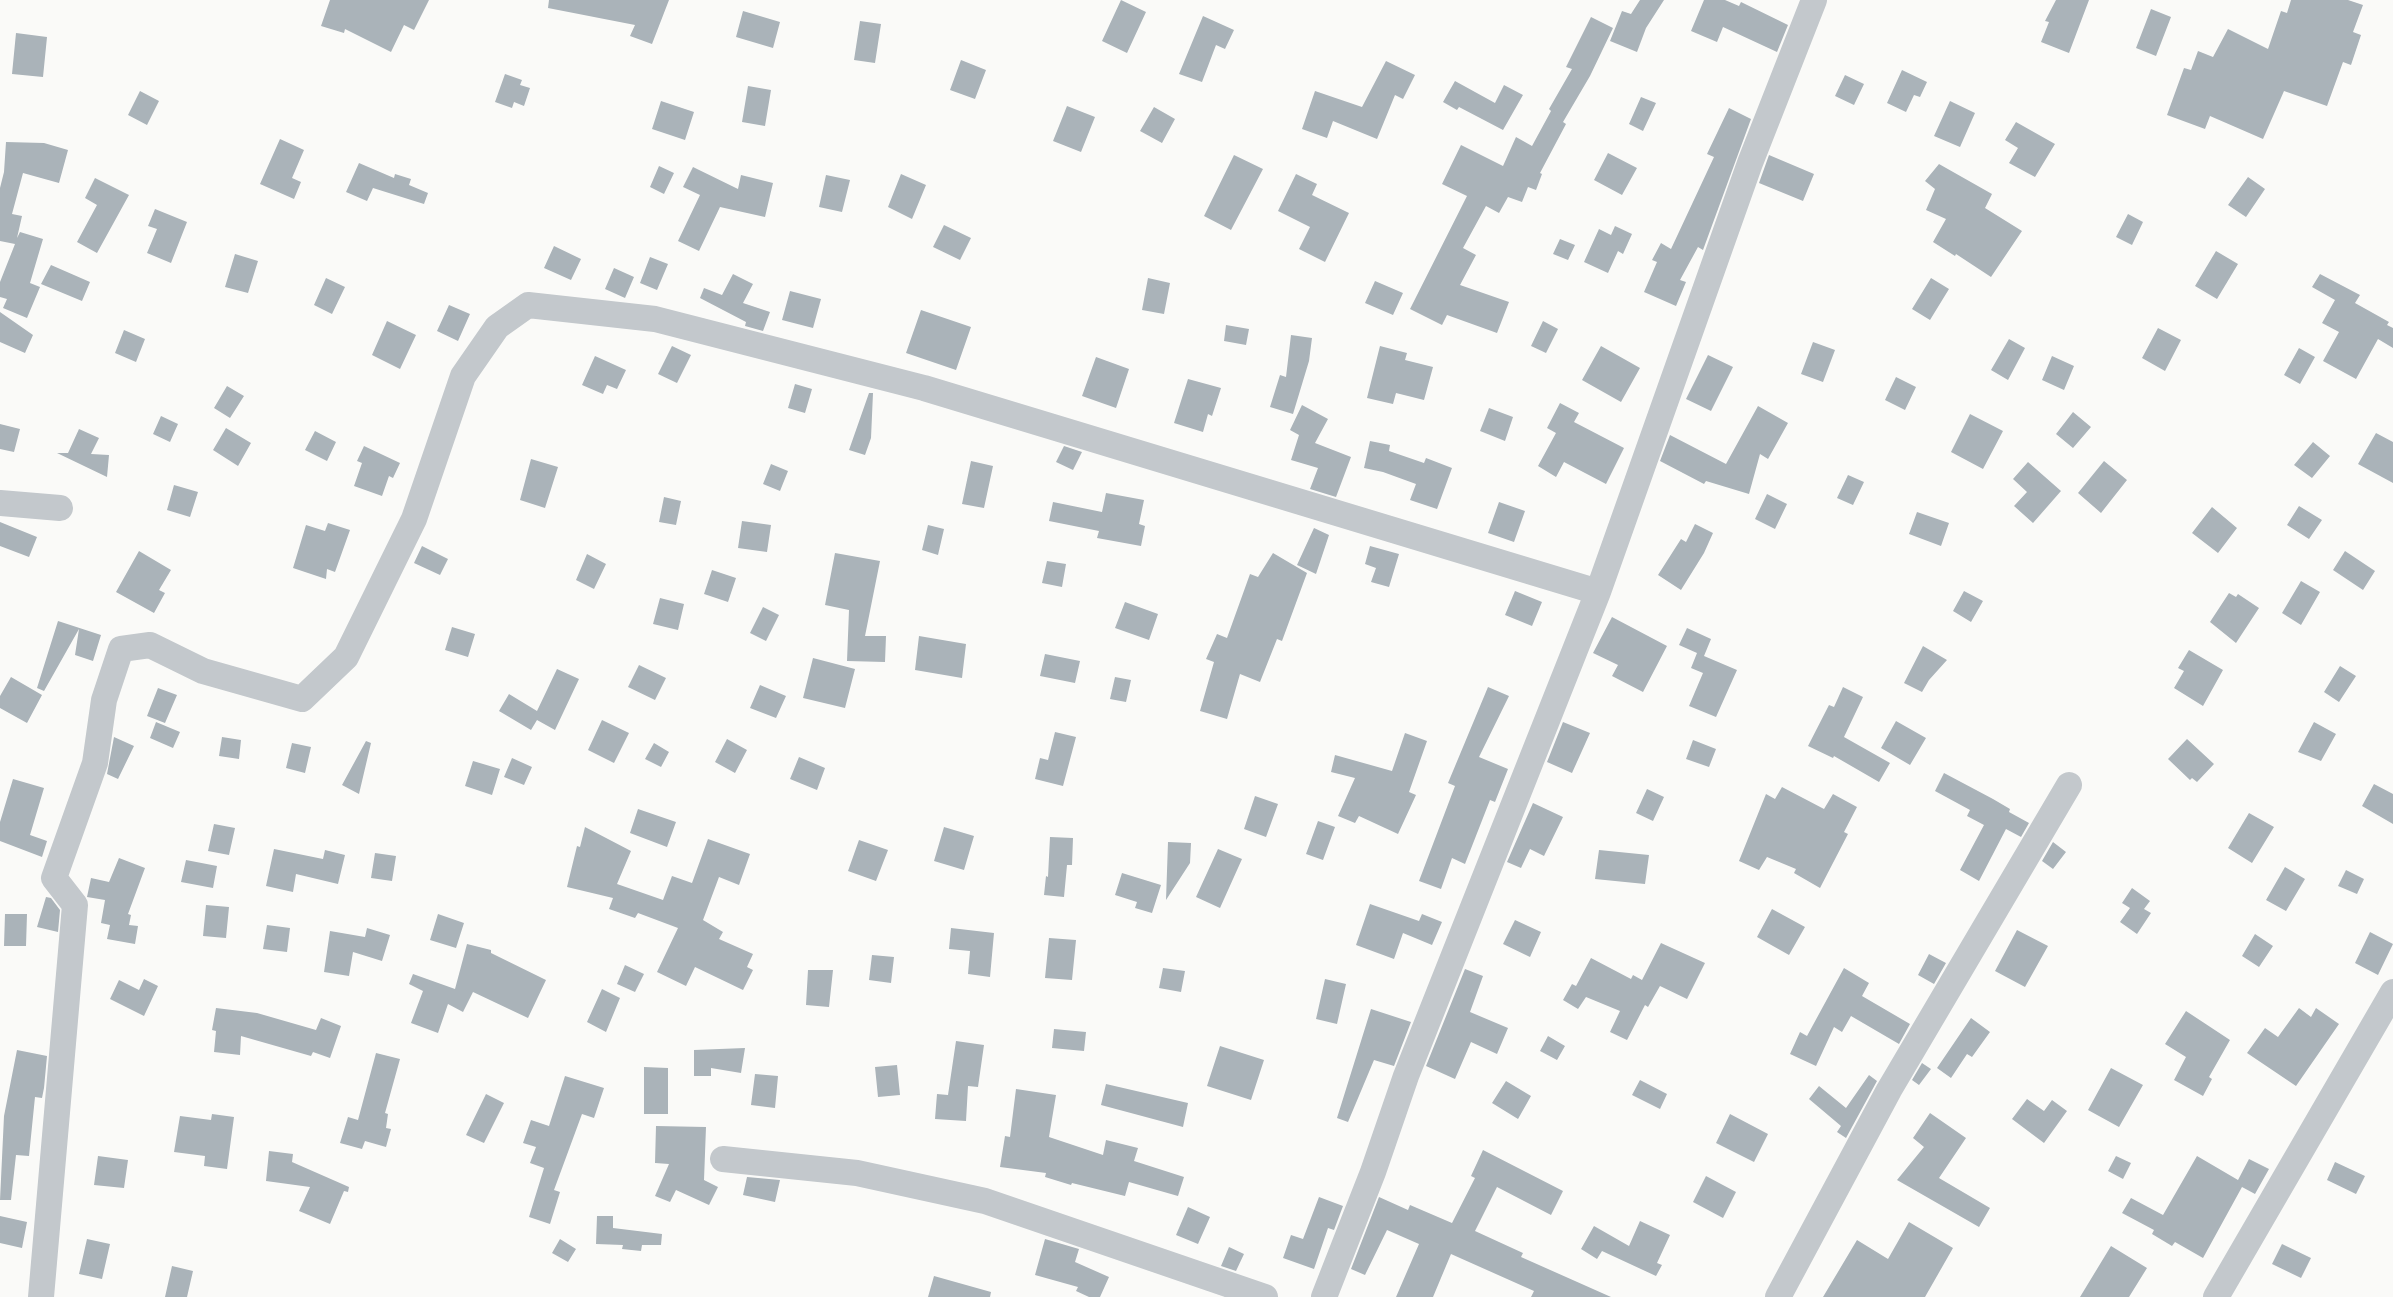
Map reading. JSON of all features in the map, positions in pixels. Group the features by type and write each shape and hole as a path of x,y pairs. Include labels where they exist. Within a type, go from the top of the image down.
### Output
{"street":[{"path":"1324,1297 1373,1172 1406,1076 1598,592 1750,163 1814,0"},
{"path":"41,1297 75,905 54,878 95,763 104,700 121,649 150,645 203,671 302,699 346,657 414,519 463,376 497,327 528,305 655,319 924,388 1598,592"},
{"path":"0,503 60,508"},
{"path":"1778,1297 1889,1090 2069,785"},
{"path":"2216,1297 2393,992"},
{"path":"723,1158 856,1173 985,1201 1265,1297"}],"building":[{"path":"330,0 429,0 414,30 404,25 391,52 345,29 344,33 321,26"},
{"path":"549,0 669,0 652,44 630,36 635,25 548,8"},
{"path":"1121,0 1146,12 1127,53 1102,41"},
{"path":"1640,0 1664,0 1646,28 1637,52 1610,41 1622,11 1631,14"},
{"path":"1704,0 1725,0 1739,6 1741,2 1788,25 1777,52 1723,27 1717,42 1691,31"},
{"path":"2056,0 2089,0 2069,53 2041,42 2049,22 2045,21"},
{"path":"2291,0 2348,0 2363,5 2353,32 2361,35 2351,65 2343,62 2327,106 2284,91 2263,139 2210,116 2205,129 2167,115 2184,68 2191,70 2198,51 2213,57 2228,29 2268,49 2281,11 2287,13"},
{"path":"2151,9 2171,17 2156,56 2136,48"},
{"path":"743,11 780,22 773,48 736,37"},
{"path":"1203,16 1234,30 1225,49 1216,45 1202,82 1179,74"},
{"path":"1591,17 1613,28 1590,76 1563,122 1566,124 1540,173 1542,174 1536,190 1528,187 1522,202 1508,197 1499,213 1486,206 1463,248 1476,255 1460,285 1509,302 1497,333 1447,315 1442,325 1410,309 1467,196 1442,184 1461,145 1503,166 1516,137 1532,146 1551,111 1549,109 1572,69 1566,67"},
{"path":"860,21 881,24 875,63 854,60"},
{"path":"16,33 47,37 43,77 12,74"},
{"path":"961,60 986,70 975,99 950,90"},
{"path":"1386,61 1415,75 1403,99 1395,95 1377,139 1333,121 1327,138 1302,129 1315,91 1362,107"},
{"path":"1902,70 1927,82 1920,97 1914,95 1906,112 1887,103"},
{"path":"505,74 522,80 520,85 530,88 524,106 514,102 512,108 495,102"},
{"path":"1845,75 1864,84 1854,105 1835,96"},
{"path":"1455,81 1495,103 1504,85 1523,95 1503,130 1459,107 1457,110 1443,102"},
{"path":"748,86 771,90 765,126 742,122"},
{"path":"140,91 159,101 147,125 128,115"},
{"path":"1641,97 1656,103 1643,131 1629,124"},
{"path":"661,101 694,112 685,140 652,129"},
{"path":"1950,101 1975,113 1960,147 1934,136"},
{"path":"1067,106 1095,117 1081,152 1053,141"},
{"path":"1154,107 1175,119 1162,143 1140,131"},
{"path":"1729,108 1751,119 1703,250 1698,247 1680,280 1686,282 1676,306 1644,292 1657,262 1652,260 1661,243 1671,249 1714,157 1707,154"},
{"path":"2016,122 2055,144 2035,177 2009,163 2018,148 2005,140"},
{"path":"280,139 304,150 292,178 301,182 294,199 260,184"},
{"path":"6,142 44,143 68,150 59,183 23,173 12,214 22,216 17,238 20,232 43,239 30,283 40,287 27,318 3,308 7,299 0,297 0,282 15,244 0,241 0,188 4,172"},
{"path":"1608,153 1637,168 1622,195 1594,180"},
{"path":"1234,155 1263,169 1231,230 1204,216"},
{"path":"1769,155 1814,174 1803,201 1759,183"},
{"path":"359,163 394,178 395,174 411,179 409,185 428,193 424,204 373,188 367,201 346,192"},
{"path":"1939,164 1992,194 1985,208 2022,231 1991,277 1933,242 1946,219 1926,210 1935,189 1925,181"},
{"path":"659,166 674,173 664,194 650,187"},
{"path":"693,167 738,189 741,175 773,183 765,217 720,207 699,251 678,241 700,195 683,187"},
{"path":"901,174 926,185 912,219 888,207"},
{"path":"1296,174 1317,184 1312,195 1349,213 1325,262 1299,249 1310,227 1278,211"},
{"path":"826,175 850,180 842,212 819,207"},
{"path":"2248,177 2265,189 2246,217 2228,205"},
{"path":"95,178 129,195 97,253 77,242 97,205 85,198"},
{"path":"155,209 187,222 171,263 147,253 157,229 148,226"},
{"path":"2128,214 2143,222 2132,245 2116,237"},
{"path":"944,225 971,238 960,260 933,247"},
{"path":"1615,226 1632,234 1623,254 1618,251 1608,273 1584,262 1599,229 1611,235"},
{"path":"1560,239 1575,245 1568,260 1553,254"},
{"path":"554,246 581,259 571,280 544,268"},
{"path":"2216,251 2238,264 2217,299 2195,286"},
{"path":"235,254 258,261 248,293 225,287"},
{"path":"650,257 668,264 657,290 640,283"},
{"path":"51,265 90,282 82,301 41,284"},
{"path":"614,268 634,277 625,298 605,289"},
{"path":"733,274 753,284 743,303 770,312 763,331 745,326 746,322 700,298 704,288 722,295"},
{"path":"2320,274 2360,295 2355,303 2389,322 2387,325 2393,328 2393,348 2378,339 2356,379 2323,361 2339,332 2322,323 2335,300 2312,287"},
{"path":"326,278 345,287 332,314 314,305"},
{"path":"1148,278 1170,283 1164,314 1142,310"},
{"path":"1931,278 1949,289 1930,320 1912,309"},
{"path":"1375,281 1403,293 1393,315 1365,303"},
{"path":"790,291 821,299 813,328 782,320"},
{"path":"449,305 470,314 458,341 437,331"},
{"path":"921,310 971,327 956,370 906,353"},
{"path":"0,312 33,335 25,353 0,342"},
{"path":"387,321 416,335 400,369 372,355"},
{"path":"1543,321 1558,329 1546,353 1531,346"},
{"path":"1226,325 1249,329 1246,345 1224,341"},
{"path":"2158,328 2181,340 2165,371 2142,358"},
{"path":"124,330 145,339 136,362 115,353"},
{"path":"1291,335 1312,338 1309,361 1293,414 1270,407 1280,375 1286,377"},
{"path":"2009,339 2025,348 2008,380 1991,370"},
{"path":"1813,342 1835,350 1823,382 1801,374"},
{"path":"672,346 691,355 677,383 658,374"},
{"path":"1380,346 1407,353 1405,360 1433,367 1424,400 1396,393 1393,404 1367,398"},
{"path":"1601,346 1640,368 1621,402 1582,380"},
{"path":"2299,348 2315,357 2300,384 2284,375"},
{"path":"1708,355 1733,367 1711,411 1686,399"},
{"path":"595,356 626,370 617,389 607,385 603,394 582,385"},
{"path":"2052,356 2074,366 2064,390 2042,380"},
{"path":"1096,357 1129,369 1116,408 1082,396"},
{"path":"1896,377 1916,387 1905,410 1885,400"},
{"path":"1188,379 1221,388 1212,416 1208,414 1203,432 1174,423"},
{"path":"795,384 812,389 805,413 788,408"},
{"path":"227,386 244,396 230,418 214,408"},
{"path":"869,393 873,393 871,438 865,455 849,450"},
{"path":"1560,403 1579,413 1574,422 1624,448 1606,484 1564,462 1556,477 1538,466 1556,433 1547,428"},
{"path":"1302,405 1328,419 1315,443 1351,457 1336,497 1310,489 1318,468 1291,460 1299,435 1290,430"},
{"path":"1758,406 1788,423 1768,459 1760,454 1749,494 1706,481 1704,484 1660,461 1670,435 1726,464"},
{"path":"1489,408 1513,417 1505,441 1480,431"},
{"path":"2073,412 2091,427 2073,448 2056,434"},
{"path":"1970,414 2003,431 1983,469 1951,452"},
{"path":"161,416 178,424 170,442 153,434"},
{"path":"0,424 20,429 14,452 0,449"},
{"path":"226,428 251,443 238,466 213,450"},
{"path":"79,429 99,438 91,454 109,455 107,477 57,453 68,453"},
{"path":"315,431 336,442 327,461 305,450"},
{"path":"2376,433 2393,442 2393,483 2358,464"},
{"path":"1370,441 1390,445 1389,451 1424,463 1426,458 1452,468 1437,509 1410,500 1416,484 1364,468"},
{"path":"2313,442 2330,456 2312,478 2294,465"},
{"path":"364,446 400,463 393,478 389,476 382,496 354,486 362,463 357,461"},
{"path":"1064,446 1082,452 1073,470 1056,462"},
{"path":"531,459 558,467 545,508 520,500"},
{"path":"971,461 993,466 984,508 962,504"},
{"path":"2104,461 2127,480 2101,513 2078,493"},
{"path":"2028,462 2061,491 2033,523 2014,506 2027,492 2013,479"},
{"path":"771,464 788,471 780,491 763,484"},
{"path":"1848,475 1864,482 1853,505 1837,498"},
{"path":"174,485 198,492 190,517 167,510"},
{"path":"1106,493 1144,500 1139,524 1145,526 1141,546 1097,538 1099,531 1049,521 1053,502 1102,512"},
{"path":"1767,494 1787,504 1775,529 1755,519"},
{"path":"664,497 681,501 676,525 659,522"},
{"path":"1499,502 1525,511 1514,542 1488,533"},
{"path":"2299,506 2322,520 2309,539 2287,525"},
{"path":"2212,507 2237,528 2218,553 2192,533"},
{"path":"1917,512 1949,523 1941,546 1909,534"},
{"path":"742,521 771,525 767,552 738,548"},
{"path":"0,522 37,537 29,557 0,546"},
{"path":"328,523 350,530 335,572 327,569 326,579 293,568 306,525 325,531"},
{"path":"1695,524 1713,533 1704,553 1681,590 1658,575 1681,539 1686,542"},
{"path":"928,525 944,529 938,555 922,550"},
{"path":"1314,528 1329,535 1316,574 1297,565"},
{"path":"422,546 448,559 440,575 414,563"},
{"path":"1370,546 1399,554 1389,587 1371,582 1376,568 1365,564"},
{"path":"139,551 171,570 159,590 165,593 154,613 116,592"},
{"path":"2345,551 2375,571 2363,590 2333,570"},
{"path":"835,553 880,561 865,636 886,636 885,662 847,661 849,610 825,605"},
{"path":"1273,553 1307,573 1282,641 1277,639 1260,682 1240,674 1227,719 1200,711 1214,662 1206,659 1217,634 1227,638 1250,574 1258,577"},
{"path":"587,554 606,564 594,589 576,580"},
{"path":"1047,561 1066,564 1062,587 1042,583"},
{"path":"712,570 736,578 728,602 704,594"},
{"path":"2301,581 2320,592 2301,625 2282,613"},
{"path":"1515,591 1542,602 1532,626 1505,615"},
{"path":"1964,591 1983,601 1971,622 1953,611"},
{"path":"2229,593 2236,597 2238,594 2259,608 2236,643 2210,622"},
{"path":"660,598 684,604 678,630 653,624"},
{"path":"1125,602 1158,614 1149,640 1115,628"},
{"path":"763,607 779,615 766,641 750,633"},
{"path":"1612,617 1667,646 1643,692 1612,676 1618,665 1593,653"},
{"path":"58,621 101,635 93,661 75,655 79,629 44,691 37,688"},
{"path":"452,627 475,634 468,657 445,650"},
{"path":"1687,628 1711,639 1704,656 1737,670 1716,717 1689,706 1703,673 1691,668 1697,653 1679,645"},
{"path":"919,636 966,644 962,678 915,670"},
{"path":"1923,646 1947,660 1929,680 1922,692 1904,683"},
{"path":"2189,650 2223,670 2203,706 2174,688 2184,671 2178,668"},
{"path":"1045,654 1080,661 1075,683 1040,676"},
{"path":"813,658 855,669 845,708 803,698"},
{"path":"639,665 666,678 655,700 628,687"},
{"path":"2340,666 2356,676 2339,702 2324,692"},
{"path":"557,669 579,679 555,730 537,720 531,730 499,711 509,694 537,711"},
{"path":"11,677 42,695 27,723 0,708 0,696"},
{"path":"1115,677 1131,680 1126,702 1110,699"},
{"path":"760,685 786,696 776,718 750,708"},
{"path":"1488,687 1509,696 1479,757 1508,769 1495,802 1490,800 1465,864 1452,858 1441,889 1419,881 1455,786 1448,783"},
{"path":"1843,687 1863,697 1844,737 1890,763 1879,782 1834,756 1833,758 1808,746 1829,705 1834,707"},
{"path":"158,688 177,695 165,723 147,716"},
{"path":"602,720 629,733 614,763 588,750"},
{"path":"1896,721 1926,738 1910,765 1881,748"},
{"path":"156,722 180,732 173,748 150,738"},
{"path":"1563,722 1590,733 1572,773 1547,762"},
{"path":"2314,722 2336,734 2321,761 2298,752"},
{"path":"1055,732 1076,737 1063,786 1035,779 1040,758 1048,760"},
{"path":"1405,733 1427,741 1409,792 1416,795 1398,834 1359,816 1355,823 1338,816 1355,778 1331,772 1335,755 1392,771"},
{"path":"114,737 134,746 118,779 107,774"},
{"path":"222,737 241,740 239,759 219,756"},
{"path":"727,739 747,750 735,773 715,762"},
{"path":"2187,739 2214,764 2197,782 2192,778 2190,780 2168,759"},
{"path":"1693,740 1716,749 1709,767 1686,759"},
{"path":"366,741 371,743 359,794 342,785"},
{"path":"292,743 311,747 305,773 286,768"},
{"path":"654,743 669,752 661,767 645,759"},
{"path":"799,757 825,768 817,790 790,779"},
{"path":"512,758 532,767 524,785 504,777"},
{"path":"473,761 500,769 492,795 465,786"},
{"path":"1944,773 2010,809 2009,812 2029,823 2021,837 2006,829 1979,881 1960,870 1984,825 1967,816 1970,810 1935,791"},
{"path":"13,779 44,788 30,835 47,841 42,857 0,841 0,822"},
{"path":"2374,784 2393,794 2393,824 2362,806"},
{"path":"1782,787 1824,809 1833,794 1857,807 1844,832 1848,834 1820,888 1794,873 1796,869 1767,857 1759,870 1739,861 1766,794 1775,799"},
{"path":"1647,789 1664,797 1653,821 1636,813"},
{"path":"1255,796 1278,804 1266,837 1244,829"},
{"path":"1533,803 1563,817 1544,856 1530,849 1521,868 1507,862"},
{"path":"638,809 676,822 667,847 630,833"},
{"path":"2249,813 2274,827 2252,863 2228,848"},
{"path":"1318,821 1335,827 1323,860 1306,854"},
{"path":"214,824 235,828 229,855 208,851"},
{"path":"585,827 631,851 617,884 663,900 672,876 692,883 708,839 750,854 739,885 719,877 703,920 723,932 719,939 753,954 747,967 753,970 743,990 695,967 686,986 657,972 678,928 638,913 635,918 609,909 613,898 567,887 577,846 580,847"},
{"path":"944,827 974,836 964,870 934,861"},
{"path":"1050,837 1073,838 1072,865 1067,865 1064,897 1044,895 1046,876 1048,877"},
{"path":"859,840 888,850 876,881 848,871"},
{"path":"1168,842 1191,843 1190,863 1166,900"},
{"path":"2053,842 2066,852 2053,869 2042,861"},
{"path":"274,849 323,859 325,850 345,855 338,884 296,874 293,892 266,886"},
{"path":"1218,849 1242,859 1220,908 1196,897"},
{"path":"1599,850 1649,855 1645,884 1595,879"},
{"path":"375,853 396,856 392,881 371,878"},
{"path":"119,858 145,868 128,914 131,915 129,925 138,926 135,944 107,939 110,925 101,923 105,900 87,897 91,878 109,882"},
{"path":"186,860 217,866 213,888 181,882"},
{"path":"2285,867 2305,879 2286,911 2266,900"},
{"path":"2346,870 2364,879 2357,894 2338,886"},
{"path":"1122,873 1161,885 1152,913 1135,908 1137,902 1115,895"},
{"path":"2132,888 2150,901 2144,909 2151,913 2137,934 2120,922 2130,908 2122,903"},
{"path":"46,897 51,898 60,910 58,932 37,927"},
{"path":"1370,904 1419,921 1422,914 1442,922 1432,945 1403,933 1394,959 1356,945"},
{"path":"206,905 229,907 226,938 203,936"},
{"path":"1772,909 1805,927 1789,955 1757,937"},
{"path":"5,914 27,914 26,946 4,946"},
{"path":"438,914 464,923 456,948 430,940"},
{"path":"1515,920 1541,932 1530,957 1503,944"},
{"path":"267,925 290,928 287,952 263,949"},
{"path":"367,928 390,935 382,961 353,952 349,976 324,972 330,931 365,937"},
{"path":"951,928 994,933 990,977 968,974 970,951 949,949"},
{"path":"2017,930 2048,946 2025,987 1995,971"},
{"path":"2370,932 2393,944 2378,975 2355,963"},
{"path":"2255,934 2273,946 2259,967 2242,956"},
{"path":"1049,938 1076,940 1072,980 1045,978"},
{"path":"1661,943 1705,963 1687,999 1660,986 1648,1007 1645,1005 1627,1040 1610,1032 1620,1011 1586,997 1578,1009 1563,1000 1572,984 1576,986 1591,958 1631,979 1633,975 1642,980"},
{"path":"467,944 491,950 491,953 546,980 528,1018 473,992 463,1012 448,1004 438,1033 411,1023 423,991 409,984 413,974 455,989"},
{"path":"1929,954 1946,963 1934,984 1918,975"},
{"path":"872,955 894,957 891,983 869,980"},
{"path":"625,965 644,974 635,992 617,984"},
{"path":"1163,968 1185,971 1181,992 1159,988"},
{"path":"1844,968 1869,983 1862,996 1910,1024 1899,1044 1851,1016 1842,1032 1834,1027 1816,1066 1790,1054 1800,1032 1807,1036"},
{"path":"1465,969 1483,976 1470,1012 1508,1028 1497,1054 1471,1042 1455,1079 1426,1066"},
{"path":"808,970 833,970 829,1007 806,1005"},
{"path":"144,979 158,986 144,1016 110,999 119,980 139,990"},
{"path":"1325,979 1346,984 1337,1024 1316,1019"},
{"path":"602,989 620,998 606,1032 587,1022"},
{"path":"216,1008 257,1013 316,1030 321,1018 341,1026 330,1058 313,1052 311,1056 241,1036 240,1055 214,1052 216,1031 212,1030"},
{"path":"2299,1008 2311,1017 2316,1008 2339,1024 2296,1086 2247,1053 2265,1028 2278,1037"},
{"path":"1371,1009 1411,1022 1394,1066 1374,1060 1348,1122 1337,1118"},
{"path":"2186,1011 2230,1040 2209,1077 2212,1079 2203,1096 2174,1080 2186,1057 2165,1044"},
{"path":"1971,1018 1990,1032 1972,1057 1967,1054 1951,1078 1937,1068"},
{"path":"1054,1029 1086,1032 1084,1051 1052,1048"},
{"path":"1548,1036 1565,1046 1557,1060 1540,1051"},
{"path":"956,1041 984,1045 978,1087 968,1086 966,1121 935,1119 937,1094 948,1095"},
{"path":"1220,1046 1264,1060 1251,1100 1207,1086"},
{"path":"745,1048 741,1073 711,1068 711,1076 694,1076 694,1050"},
{"path":"17,1050 47,1056 44,1088 42,1098 35,1097 29,1156 16,1155 11,1200 0,1200 4,1116"},
{"path":"376,1053 400,1059 385,1113 388,1114 386,1128 391,1129 386,1147 365,1141 362,1149 340,1143 348,1117 358,1120"},
{"path":"1922,1063 1931,1069 1919,1085 1912,1080"},
{"path":"897,1065 900,1095 878,1097 875,1067"},
{"path":"644,1067 668,1068 668,1114 644,1114"},
{"path":"2111,1068 2143,1085 2119,1127 2088,1110"},
{"path":"755,1074 778,1076 775,1108 751,1105"},
{"path":"1869,1075 1877,1081 1846,1138 1837,1132 1841,1126 1809,1099 1819,1086 1846,1108"},
{"path":"565,1076 604,1088 594,1118 582,1114 554,1190 560,1192 550,1224 529,1217 544,1168 530,1163 536,1147 523,1143 531,1120 549,1126"},
{"path":"1640,1080 1667,1094 1660,1109 1632,1095"},
{"path":"1506,1081 1531,1096 1518,1119 1492,1103"},
{"path":"1106,1084 1188,1103 1183,1127 1101,1105"},
{"path":"1016,1089 1056,1095 1049,1137 1103,1155 1106,1140 1138,1148 1134,1161 1184,1177 1178,1196 1129,1182 1125,1196 1072,1183 1071,1185 1045,1177 1046,1173 1000,1167 1005,1136 1010,1137"},
{"path":"486,1094 504,1103 484,1143 466,1135"},
{"path":"2027,1099 2044,1111 2052,1100 2067,1111 2044,1143 2012,1119"},
{"path":"1930,1113 1966,1138 1939,1178 1990,1208 1979,1227 1897,1180 1924,1147 1913,1138"},
{"path":"212,1114 234,1117 227,1169 204,1166 205,1156 174,1152 180,1116 211,1120"},
{"path":"1730,1114 1768,1134 1754,1162 1716,1143"},
{"path":"656,1126 706,1127 704,1180 718,1187 709,1205 676,1190 670,1202 655,1196 669,1164 655,1163"},
{"path":"1483,1150 1563,1191 1551,1215 1497,1187 1475,1231 1523,1253 1521,1257 1611,1297 1531,1297 1534,1291 1451,1254 1433,1297 1396,1297 1419,1244 1387,1230 1365,1275 1351,1269 1379,1197 1408,1210 1410,1205 1452,1223 1475,1178 1471,1176"},
{"path":"269,1151 293,1154 292,1162 349,1187 348,1192 344,1191 330,1224 299,1211 310,1187 266,1181"},
{"path":"98,1156 128,1160 124,1188 94,1185"},
{"path":"2116,1156 2131,1163 2123,1179 2108,1171"},
{"path":"2197,1156 2238,1180 2249,1159 2269,1169 2255,1194 2242,1187 2203,1258 2175,1242 2172,1246 2152,1234 2154,1230 2122,1213 2131,1198 2163,1215"},
{"path":"2335,1162 2365,1176 2356,1194 2327,1180"},
{"path":"1706,1176 1736,1192 1723,1218 1693,1202"},
{"path":"747,1177 780,1180 775,1202 743,1195"},
{"path":"1319,1197 1343,1206 1334,1230 1328,1228 1314,1269 1283,1258 1291,1235 1303,1239"},
{"path":"1188,1207 1210,1217 1198,1244 1176,1235"},
{"path":"0,1216 27,1222 22,1248 0,1243"},
{"path":"597,1216 613,1216 613,1228 662,1234 661,1245 642,1245 641,1251 622,1249 623,1245 596,1244"},
{"path":"1640,1221 1670,1235 1657,1263 1662,1265 1656,1276 1602,1251 1597,1259 1581,1249 1594,1226 1629,1246"},
{"path":"1909,1222 1953,1248 1925,1297 1823,1297 1857,1240 1888,1259"},
{"path":"87,1239 110,1244 102,1279 79,1274"},
{"path":"560,1239 576,1249 568,1262 552,1253"},
{"path":"1045,1239 1079,1249 1075,1262 1109,1277 1100,1297 1089,1297 1076,1291 1078,1287 1035,1275"},
{"path":"2282,1244 2311,1258 2301,1278 2272,1264"},
{"path":"2111,1246 2147,1268 2129,1297 2080,1297"},
{"path":"1229,1247 1244,1254 1236,1271 1221,1266"},
{"path":"172,1266 193,1271 187,1297 165,1297"},
{"path":"934,1276 991,1292 990,1297 928,1297"}]}
